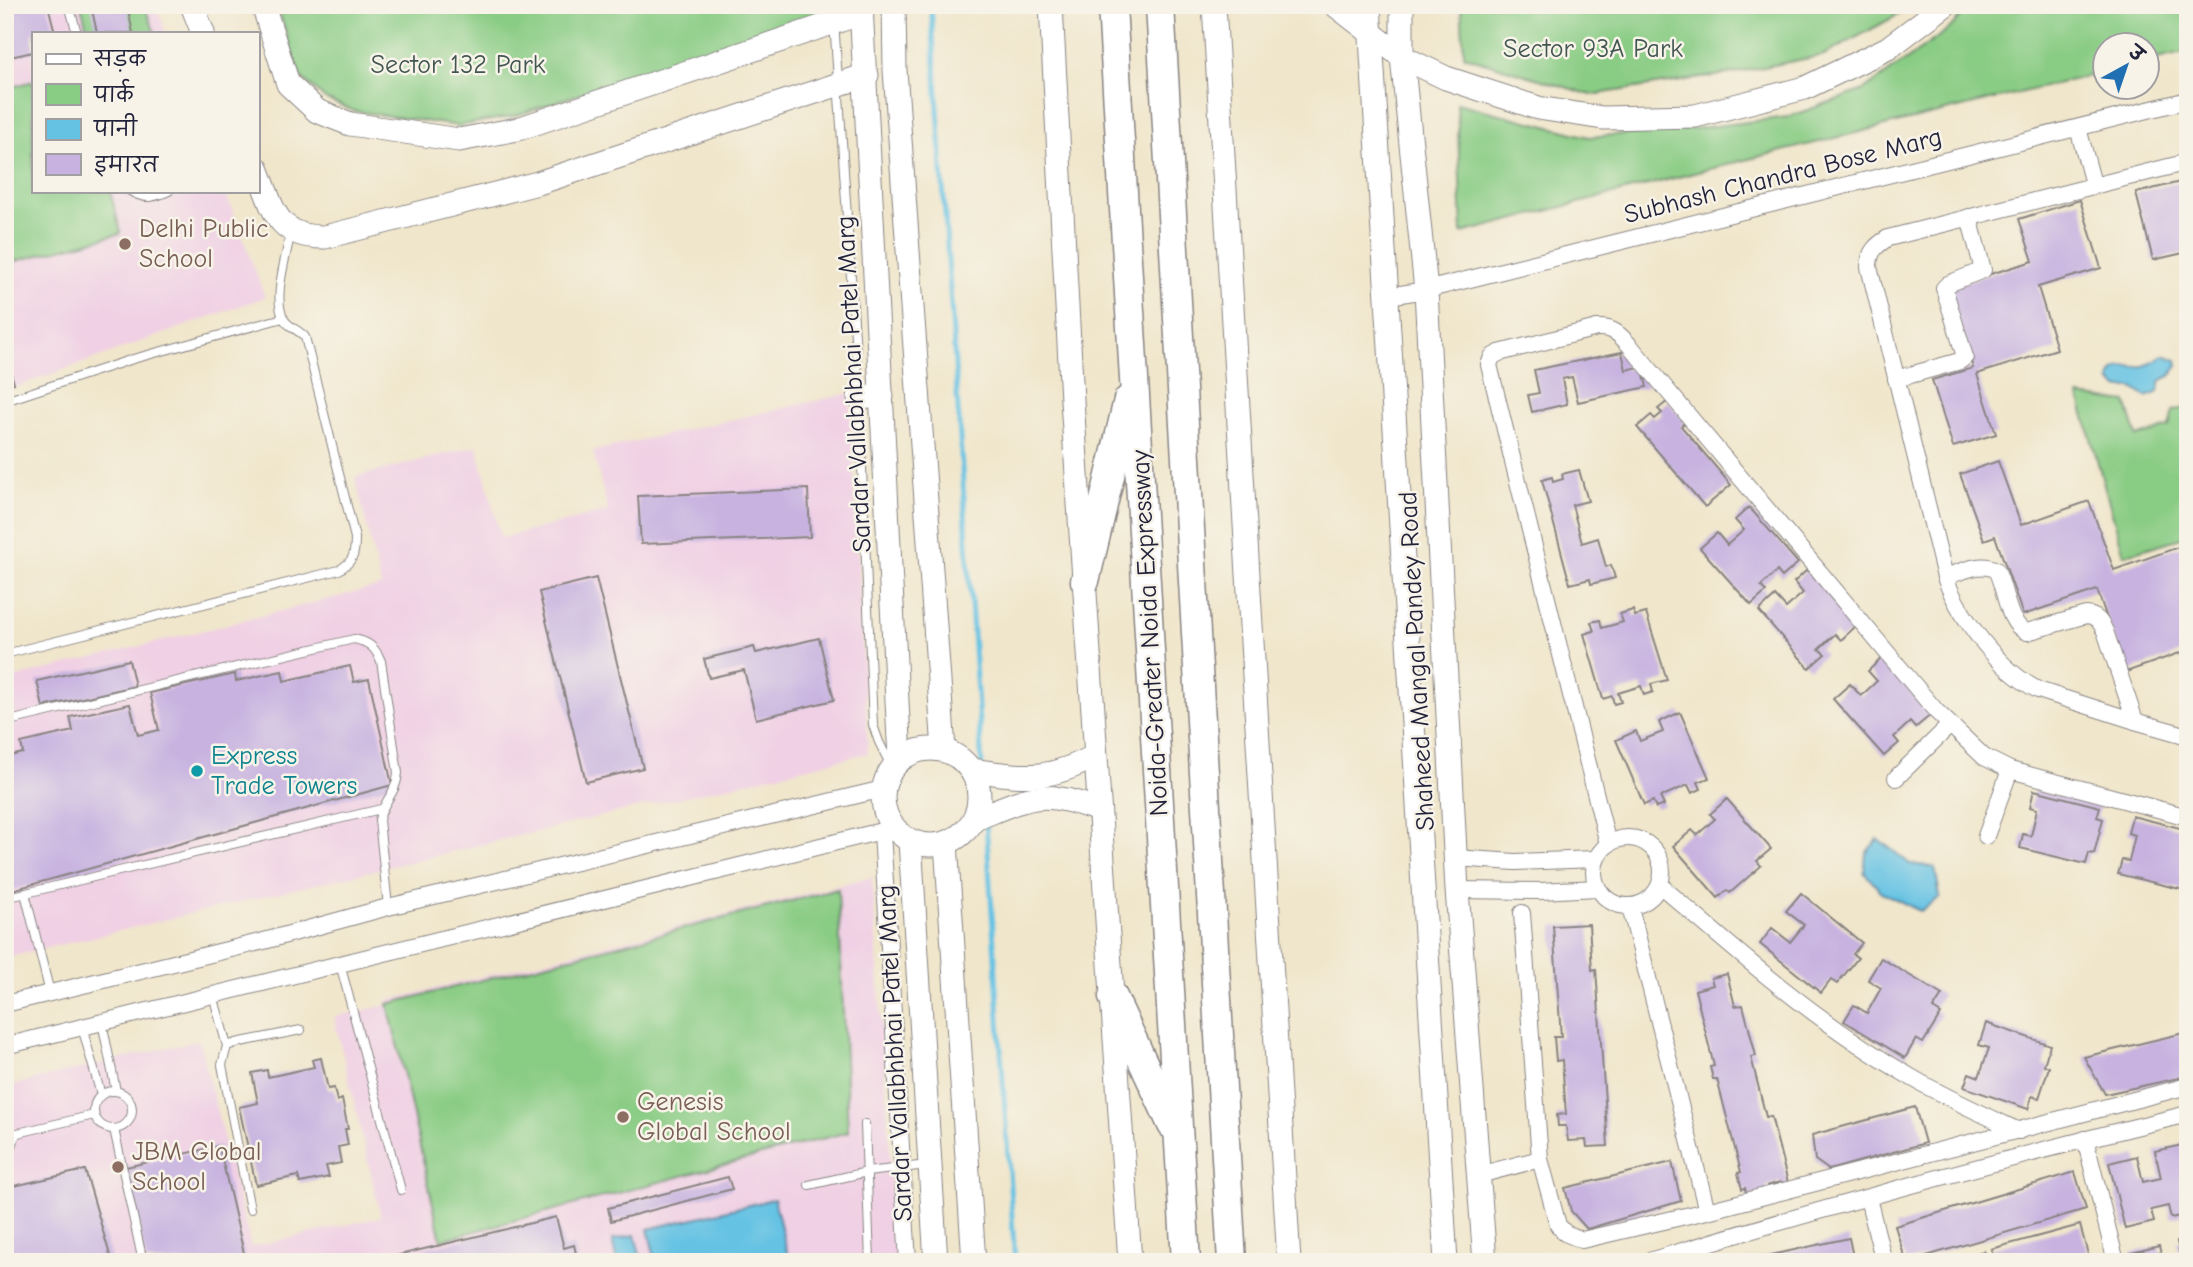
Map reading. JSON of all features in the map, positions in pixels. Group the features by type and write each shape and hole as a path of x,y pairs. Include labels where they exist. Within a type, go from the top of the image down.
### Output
{"highway":[{"name":"Noida-Greater Noida Expressway","path":"1112,5 1186,1262"},
{"name":"Noida-Greater Noida Expressway","path":"1160,5 1232,1262"},
{"path":"1085,581 1134,372"},
{"path":"1113,997 1179,1140"}],"street":[{"path":"192,5 203,32"},
{"path":"263,5 288,84 317,111 350,124 459,140 518,129 834,14 862,9"},
{"path":"894,5 895,70 944,750"},
{"path":"1051,5 1072,400 1130,1262"},
{"path":"1213,5 1289,1262"},
{"path":"1335,5 1402,57 1446,78 1538,108 1603,118 1695,116 1805,88 1888,48 1945,5"},
{"path":"1369,5 1446,1262"},
{"name":"Shaheed Mangal Pandey Road","path":"1402,5 1402,57 1426,290 1455,858 1485,1262"},
{"name":"Sardar Vallabhbhai Patel Marg","path":"862,9 882,396 896,764 883,789 884,810 896,834 930,1164 936,1262"},
{"path":"259,173 276,216 291,231 308,237 325,237 538,183 867,75"},
{"name":"Subhash Chandra Bose Marg","path":"1388,296 1426,290 2188,100"},
{"path":"2078,128 2094,184"},
{"path":"2188,162 1888,239 1877,245 1869,256 1868,267 1945,577 1952,596 1967,618 1994,653 2023,682 2038,690 2188,736"},
{"path":"1896,379 1960,361 1965,357 1944,288 1983,270 1969,217"},
{"path":"1608,844 1489,365 1492,357 1499,353 1597,328 1608,328 1617,332 1936,711 1984,757 2010,770 2188,817"},
{"path":"859,398 882,396"},
{"path":"1945,577 1980,566 1989,566 1996,570 2014,622 2027,632 2086,615 2101,621 2134,721"},
{"path":"1896,778 1950,725"},
{"path":"5,1046 340,964 896,834 928,846 946,843 963,834 975,819 979,803 978,786 971,770 959,758 944,750 921,750 896,764"},
{"path":"971,770 1034,777 1057,774 1096,756"},
{"path":"1986,836 2010,770"},
{"path":"5,1004 264,941 388,907 883,789"},
{"path":"975,819 1036,796 1052,796 1098,810"},
{"path":"896,834 903,1168 908,1262"},
{"path":"1626,838 1645,842 1653,849 1661,866 1660,885 1648,900 1630,906 1611,902 1597,888 1594,878 1596,859 1608,844 1626,838"},
{"path":"946,843 974,1262"},
{"path":"1455,858 1529,861 1596,859"},
{"path":"1529,861 1532,891"},
{"path":"1660,885 1737,954 1821,1019 1865,1049 1962,1105 2019,1131"},
{"path":"1457,890 1597,888"},
{"path":"1630,906 1707,1212"},
{"path":"1522,913 1540,1159 1558,1224 1573,1238 1582,1240 1707,1212 2188,1086"},
{"path":"1646,1262 1667,1259 1868,1198 2188,1114"},
{"path":"2085,1139 2116,1262"},
{"path":"1479,1175 1540,1159"},
{"path":"1868,1198 1884,1262"}],"lane":[{"path":"69,5 76,32"},
{"path":"834,14 859,398 873,725 878,742 896,764"},
{"path":"132,192 142,198 156,197 167,192"},
{"path":"5,654 339,570 349,564 355,555 355,538 305,337 283,318 279,299 291,231"},
{"path":"5,401 133,359 283,318"},
{"path":"5,722 354,639 367,642 381,661 398,773 397,787 381,809 380,830 388,907"},
{"path":"5,898 381,809"},
{"path":"25,893 50,993"},
{"path":"340,964 401,1191"},
{"path":"213,995 228,1046 222,1065 250,1209"},
{"path":"102,1023 116,1091"},
{"path":"82,1027 101,1095"},
{"path":"228,1046 301,1030"},
{"path":"116,1091 128,1098 133,1111 127,1124 114,1129 102,1126 94,1115 95,1104 101,1095 116,1091"},
{"path":"5,1136 94,1115"},
{"path":"865,1124 870,1262"},
{"path":"114,1129 143,1262"},
{"path":"5,1168 16,1134"},
{"path":"809,1185 867,1172 930,1164"}],"shaded area":[{"name":"Delhi Public School","path":"5,5 156,5 166,32 32,32 32,192 225,192 265,297 5,391"},
{"path":"850,393 868,753 5,958 5,680 381,586 355,477 477,446 501,538 608,511 593,451"},
{"name":"Genesis Global School","path":"872,877 897,1262 5,1262 5,1087 199,1040 251,1247 381,1217 334,1017 387,1005 386,1001"}],"green space":[{"path":"81,5 144,5 155,32 88,32"},
{"name":"Sector 132 Park","path":"277,5 824,5 825,12 514,116 458,126 354,111 325,99 300,76"},
{"name":"Sector 93A Park","path":"1461,5 1916,5 1824,55 1734,73 1591,95 1464,56"},
{"path":"1971,5 2188,5 2188,52 2162,58 2162,32 2092,32 2092,75 1462,233 1457,103 1589,137 1691,129 1788,117 1864,90 1949,29"},
{"path":"32,81 32,192 110,192 121,233 5,264 5,89"},
{"path":"2079,396 2126,402 2137,437 2169,427 2173,411 2188,407 2188,536 2124,555"},
{"name":"Genesis Global School","path":"838,889 848,1132 441,1240 388,1004"}],"water":[{"path":"2164,355 2177,360 2178,366 2170,376 2160,381 2157,393 2146,397 2133,388 2118,388 2110,381 2116,369 2144,366"},
{"path":"1878,839 1910,864 1935,867 1940,897 1920,911 1881,892 1864,872 1866,853"},
{"path":"774,1199 789,1260 656,1262 648,1229"},
{"path":"635,1235 642,1262 617,1262 612,1240"}],"building":[{"path":"5,5 48,5 55,32 32,32 32,52 6,58"},
{"path":"91,5 127,5 133,32 97,32"},
{"path":"2188,180 2188,252 2153,260 2136,193"},
{"path":"2080,200 2101,268 2038,287 2057,349 1977,374 1996,434 1953,447 1932,380 1973,368 1948,287 2033,261 2019,219"},
{"path":"1622,352 1626,370 1642,366 1647,387 1578,402 1572,377 1562,379 1567,404 1532,412 1528,395 1539,393 1534,370"},
{"path":"5,355 14,383 5,386"},
{"path":"1668,401 1685,422 1681,426 1731,485 1705,507 1637,427 1651,415 1655,419 1662,413 1658,409"},
{"path":"1998,461 2021,525 2089,501 2114,570 2184,545 2188,556 2188,650 2126,672 2097,590 2023,615 1995,536 1984,540 1960,474"},
{"path":"1579,470 1588,501 1572,505 1582,543 1598,538 1606,567 1611,565 1615,578 1591,584 1590,579 1570,584 1542,480 1552,477 1553,482 1563,479 1562,474"},
{"path":"808,489 810,537 641,544 638,496"},
{"path":"1749,507 1798,563 1782,577 1777,571 1761,586 1766,592 1751,605 1700,548 1717,533 1727,545 1744,530 1735,520"},
{"path":"1807,570 1857,625 1841,640 1835,634 1819,649 1825,654 1809,668 1759,611 1775,596 1786,608 1803,593 1794,582"},
{"path":"596,578 643,768 586,782 539,592"},
{"path":"1633,610 1635,616 1646,613 1667,680 1651,684 1653,692 1644,695 1641,686 1618,693 1621,702 1614,704 1612,696 1603,699 1584,634 1594,631 1591,622 1600,620 1602,628 1623,622 1620,614"},
{"path":"819,638 834,700 756,719 744,670 709,678 704,659 754,647 756,653"},
{"path":"1882,658 1932,714 1915,728 1910,722 1894,737 1899,743 1884,756 1833,699 1850,684 1861,696 1877,681 1868,671"},
{"path":"129,660 135,686 43,707 37,681"},
{"name":"Express Trade Towers","path":"350,666 354,682 369,679 392,785 5,892 5,757 23,753 21,743 73,731 70,717 130,704 138,735 159,730 150,693 235,674 236,681 282,671 284,681"},
{"path":"1680,712 1709,778 1698,782 1701,789 1692,793 1688,785 1660,797 1664,805 1656,808 1653,801 1644,805 1616,740 1636,731 1640,741 1663,732 1659,722"},
{"path":"2034,790 2100,807 2097,817 2103,819 2094,854 2089,853 2086,864 2020,848 2023,834 2031,836 2037,809 2030,807"},
{"path":"1727,799 1771,849 1757,861 1761,866 1730,893 1727,890 1718,898 1673,846 1692,830 1697,835 1715,819 1710,814"},
{"path":"2132,816 2188,830 2188,878 2184,890 2118,874 2122,860 2129,861 2135,835 2128,833"},
{"path":"1801,893 1862,943 1853,954 1858,958 1837,984 1831,980 1821,993 1760,944 1772,928 1790,942 1804,925 1786,911"},
{"path":"1589,924 1592,970 1596,969 1608,1146 1587,1147 1586,1140 1568,1141 1566,1126 1558,1126 1557,1115 1566,1114 1562,1060 1556,1061 1554,1037 1561,1037 1553,926"},
{"path":"1881,958 1942,995 1933,1009 1941,1014 1923,1043 1916,1039 1905,1058 1844,1021 1854,1005 1867,1013 1881,988 1868,980"},
{"path":"1727,974 1735,1006 1743,1005 1756,1056 1751,1057 1766,1117 1771,1116 1789,1187 1781,1189 1780,1182 1767,1186 1769,1192 1747,1197 1745,1188 1742,1189 1738,1173 1741,1172 1717,1079 1713,1079 1710,1067 1714,1066 1695,990 1713,985 1711,978"},
{"path":"1986,1023 2050,1045 2044,1065 2049,1067 2039,1098 2032,1096 2028,1109 1964,1087 1969,1073 1979,1077 1989,1048 1979,1045"},
{"path":"2188,1032 2188,1076 2105,1094 2084,1057"},
{"path":"321,1058 328,1089 334,1088 337,1101 342,1099 348,1129 345,1129 348,1145 338,1147 341,1163 326,1166 329,1177 300,1183 298,1176 256,1185 239,1107 258,1103 252,1073 267,1070 268,1077 314,1067 312,1060"},
{"path":"1915,1107 1925,1143 1829,1170 1815,1160 1812,1135"},
{"path":"2182,1145 2185,1159 2188,1158 2188,1214 2171,1218 2168,1206 2151,1210 2154,1222 2125,1229 2109,1163 2137,1156 2143,1182 2161,1178 2155,1151"},
{"path":"219,1146 246,1262 147,1262 126,1167"},
{"path":"1672,1162 1681,1201 1587,1229 1571,1211 1565,1188"},
{"path":"85,1170 112,1262 5,1262 5,1188"},
{"path":"2075,1172 2086,1209 1906,1262 1895,1226"},
{"path":"728,1177 732,1189 611,1221 608,1208"},
{"path":"556,1217 564,1248 574,1245 578,1262 392,1262 391,1257"},
{"path":"2080,1225 2090,1262 1996,1262 1991,1249"},
{"path":"1849,1238 1854,1262 1744,1262 1744,1261"},
{"path":"2188,1240 2188,1262 2182,1262 2177,1242"},
{"path":"2159,1246 2163,1262 2133,1262 2131,1253"},
{"path":"1984,1251 1991,1262 1949,1262 1949,1261"}],"waterway":[{"path":"931,5 982,767"},
{"path":"983,777 985,809"},
{"path":"986,822 1015,1262"}],"place":[{"name":"Delhi Public School","path":"125,244"},
{"name":"Express Trade Towers","path":"197,771"},
{"name":"Genesis Global School","path":"623,1117"},
{"name":"JBM Global School","path":"118,1167"}]}
